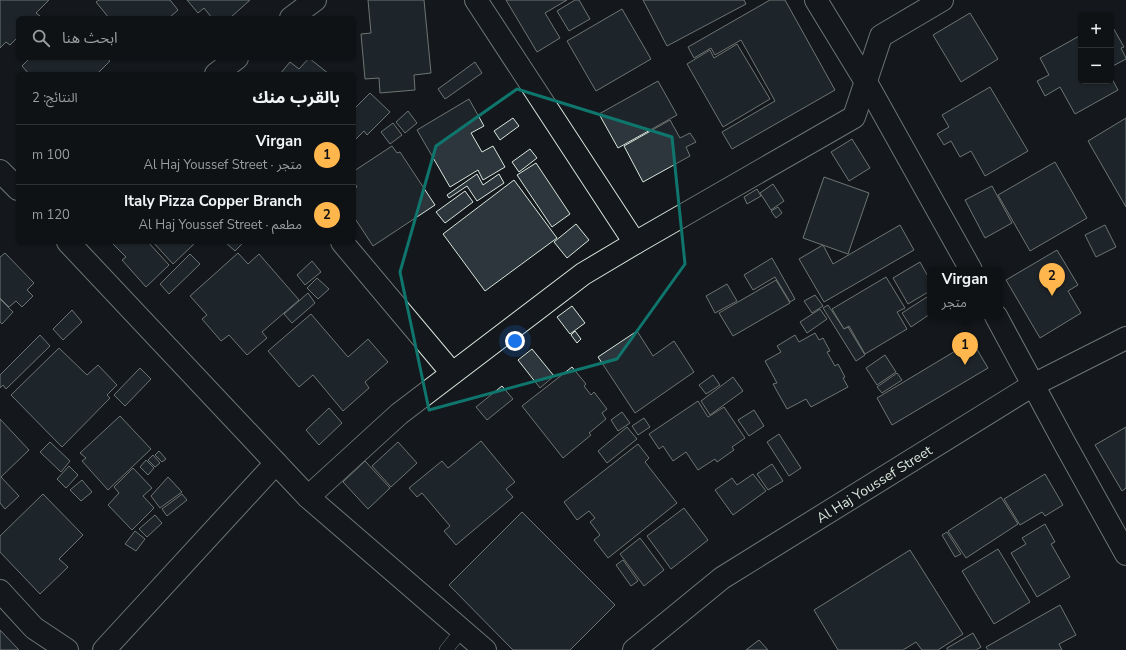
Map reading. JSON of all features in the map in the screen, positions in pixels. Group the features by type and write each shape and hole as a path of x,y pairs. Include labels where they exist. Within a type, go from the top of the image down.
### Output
{"street":[{"path":"294,16 315,0"},
{"path":"476,0 635,243"},
{"path":"816,0 866,82 969,267"},
{"path":"308,497 398,414 583,274 854,118 881,36 942,0"},
{"path":"219,72 234,60"},
{"path":"0,170 16,187"},
{"path":"70,244 308,497 485,650"},
{"path":"344,244 452,373"},
{"path":"998,319 1064,444 1126,554"},
{"name":"Al Haj Youssef Street","path":"634,650 722,578 1033,384 1126,338"},
{"path":"104,650 276,463"},
{"path":"0,591 34,628 67,650"}],"lane":[{"path":"446,650 462,630"}],"highlighted area":[{"path":"517,89 672,137 685,264 617,359 429,410 400,272 436,146"}],"building":[{"path":"0,0 49,0 36,13 40,16 16,16 16,39 10,45 6,42 0,48"},
{"path":"99,0 170,0 178,10 171,16 107,16 96,2"},
{"path":"187,0 250,0 232,16 210,16 204,8 198,13"},
{"path":"368,0 424,0 431,73 414,75 415,90 380,93 379,78 365,79 361,34 371,33"},
{"path":"506,0 567,0 545,13 560,38 537,52"},
{"path":"575,0 579,0 590,19 569,31 557,11"},
{"path":"643,0 744,0 746,4 667,46"},
{"path":"770,0 785,0 835,90 732,149 722,132 775,101 741,40 715,55 711,48 694,58 688,47"},
{"path":"622,9 651,59 596,91 567,41"},
{"path":"970,13 998,59 961,82 933,35"},
{"path":"1114,29 1124,47 1121,48 1126,59 1114,65"},
{"path":"1078,37 1078,84 1114,84 1114,83 1118,90 1075,114 1060,87 1045,96 1037,81 1049,75 1040,58"},
{"path":"737,44 770,99 723,127 687,64 710,50 714,58"},
{"path":"28,60 110,61 99,72 27,72 22,66"},
{"path":"307,60 312,60 326,72 282,72 290,62 299,69"},
{"path":"475,62 482,73 445,99 438,89"},
{"path":"658,81 677,115 618,148 599,114"},
{"path":"990,87 1028,151 985,176 971,151 960,157 951,141 944,145 937,134 949,127 942,115"},
{"path":"370,93 390,112 367,135 364,131 356,139 356,107"},
{"path":"469,99 484,126 471,133 482,152 493,146 505,167 483,180 478,170 450,187 417,130"},
{"path":"408,111 417,123 405,133 396,122"},
{"path":"513,118 519,126 500,140 494,131"},
{"path":"1126,118 1126,207 1088,141"},
{"path":"670,120 680,138 690,133 696,142 686,147 690,156 643,182 624,146"},
{"path":"393,123 402,135 390,144 381,132"},
{"path":"852,139 870,168 849,181 831,152"},
{"path":"392,146 397,153 400,152 435,205 373,246 356,220 356,170"},
{"path":"530,149 537,158 519,172 512,162"},
{"path":"1055,162 1087,218 1030,251 998,195"},
{"path":"536,163 570,214 552,227 517,175"},
{"path":"477,174 483,185 499,174 504,183 477,201 467,186 449,198 447,195"},
{"path":"824,177 869,193 848,254 803,238"},
{"path":"514,180 557,238 485,291 443,234"},
{"path":"773,184 784,201 771,210 760,193"},
{"path":"992,186 1012,223 985,238 965,200"},
{"path":"757,189 761,196 747,204 744,197"},
{"path":"465,191 473,202 445,223 436,212"},
{"path":"778,207 782,213 776,218 771,211"},
{"path":"576,224 589,240 567,258 554,242"},
{"path":"900,225 914,250 824,302 799,259 823,245 833,264"},
{"path":"1105,225 1116,247 1096,257 1085,235"},
{"path":"113,244 150,244 169,265 146,287 122,260 126,257"},
{"path":"155,244 194,244 173,264"},
{"path":"227,244 242,244 235,251"},
{"path":"1057,250 1078,285 1068,291 1081,313 1040,338 1006,280"},
{"path":"5,253 34,283 27,290 33,296 22,307 16,301 9,307 0,298 0,257"},
{"path":"238,253 248,264 259,254 299,300 262,332 267,338 247,355 229,335 221,341 202,319 207,315 190,296"},
{"path":"190,254 200,264 169,294 160,284"},
{"path":"772,258 795,299 790,302 775,277 753,290 744,275"},
{"path":"312,261 321,272 305,285 297,275"},
{"path":"920,262 927,275 927,293 908,304 893,278"},
{"path":"886,277 905,308 897,312 907,329 865,354 849,326 844,329 832,309"},
{"path":"317,278 329,289 318,299 307,288"},
{"path":"776,280 790,303 733,336 719,313"},
{"path":"727,284 737,301 715,313 706,296"},
{"path":"308,293 315,303 292,323 284,314"},
{"path":"815,295 823,306 812,313 804,301"},
{"path":"927,297 927,316 911,327 902,313"},
{"path":"0,299 13,312 2,324 0,322"},
{"path":"828,305 844,329 848,327 865,355 856,361 823,308"},
{"path":"572,306 585,323 570,334 557,317"},
{"path":"820,309 827,319 807,333 800,322"},
{"path":"72,310 82,322 63,340 53,329"},
{"path":"311,314 348,357 368,339 388,362 365,382 369,388 343,411 313,375 299,387 268,351"},
{"path":"575,331 581,339 577,343 571,335"},
{"path":"637,331 653,356 674,341 694,372 635,413 598,357"},
{"path":"815,333 819,340 823,338 830,351 827,352 835,366 838,364 845,377 843,378 848,387 811,407 806,399 787,409 773,384 777,383 765,361 781,352 777,346 795,335 799,342"},
{"path":"40,335 50,346 6,389 3,385 0,388 0,375"},
{"path":"972,341 988,368 892,425 877,398"},
{"path":"59,348 87,375 98,365 117,385 107,395 110,398 62,447 11,395"},
{"path":"532,349 554,376 540,388 518,360"},
{"path":"885,355 896,372 877,385 866,368"},
{"path":"572,367 586,384 584,386 591,395 594,392 607,409 602,413 606,419 589,433 591,435 563,458 522,406"},
{"path":"140,368 151,379 125,406 114,395"},
{"path":"897,373 902,380 882,393 877,387"},
{"path":"713,375 720,385 706,394 699,385"},
{"path":"733,377 743,391 710,415 701,401"},
{"path":"502,386 513,399 487,420 476,407"},
{"path":"698,401 708,417 724,407 745,438 732,447 734,450 717,462 715,459 698,470 686,452 673,461 663,446 659,449 649,434"},
{"path":"329,408 342,423 319,445 306,430"},
{"path":"754,410 764,426 749,436 738,420"},
{"path":"622,412 630,423 618,431 611,420"},
{"path":"120,416 151,449 108,490 82,461 86,458 80,453"},
{"path":"644,418 650,427 638,435 632,426"},
{"path":"0,419 29,450 1,477 19,496 5,509 0,503"},
{"path":"627,427 637,439 607,463 598,451"},
{"path":"1126,427 1126,488 1122,491 1095,445"},
{"path":"779,434 801,468 789,476 767,442"},
{"path":"481,441 515,482 506,489 513,497 456,545 444,531 450,526 422,493 417,497 409,488 442,461 448,468"},
{"path":"50,442 70,461 61,472 40,452"},
{"path":"398,442 417,463 391,487 372,466"},
{"path":"638,444 649,458 645,462 677,503 608,558 594,540 600,535 590,522 595,518 589,511 577,520 564,502"},
{"path":"159,451 166,459 162,462 155,455"},
{"path":"153,455 160,463 155,467 148,460"},
{"path":"146,460 154,468 148,475 140,467"},
{"path":"365,461 390,488 368,509 343,482"},
{"path":"772,464 783,481 768,490 757,474"},
{"path":"69,466 78,475 66,488 57,479"},
{"path":"133,468 152,488 143,496 154,508 132,530 108,505 119,493 114,487"},
{"path":"753,474 766,491 733,515 715,490 732,478 737,485"},
{"path":"1045,474 1063,505 1045,516 1042,512 1020,525 1004,499"},
{"path":"168,477 182,492 160,508 151,496"},
{"path":"82,480 92,492 81,501 70,490"},
{"path":"43,494 83,535 59,559 68,567 40,594 0,552 0,536"},
{"path":"182,494 187,500 167,516 162,509"},
{"path":"1001,497 1018,524 966,558 948,531"},
{"path":"684,508 708,540 671,569 647,536"},
{"path":"522,512 615,605 570,650 513,650 449,585"},
{"path":"155,515 162,523 147,537 139,529"},
{"path":"1045,524 1055,542 1051,544 1070,577 1037,597 1011,553 1026,544 1022,538"},
{"path":"135,531 145,539 136,551 125,544"},
{"path":"947,532 961,554 955,557 942,535"},
{"path":"640,538 664,570 644,586 620,554"},
{"path":"998,549 1030,602 994,624 962,571"},
{"path":"910,550 963,634 938,650 922,650 916,642 903,650 838,650 814,610"},
{"path":"623,560 638,581 631,586 616,565"},
{"path":"1060,605 1076,635 1059,644 1062,650 988,650 986,647"},
{"path":"0,630 19,650 0,650"},
{"path":"973,633 981,647 976,650 947,650 947,648"},
{"path":"759,640 768,650 746,650"}],"place":[{"name":"Italy Pizza Copper Branch","path":"1052,296"},
{"name":"Virgan","path":"965,365"}]}
